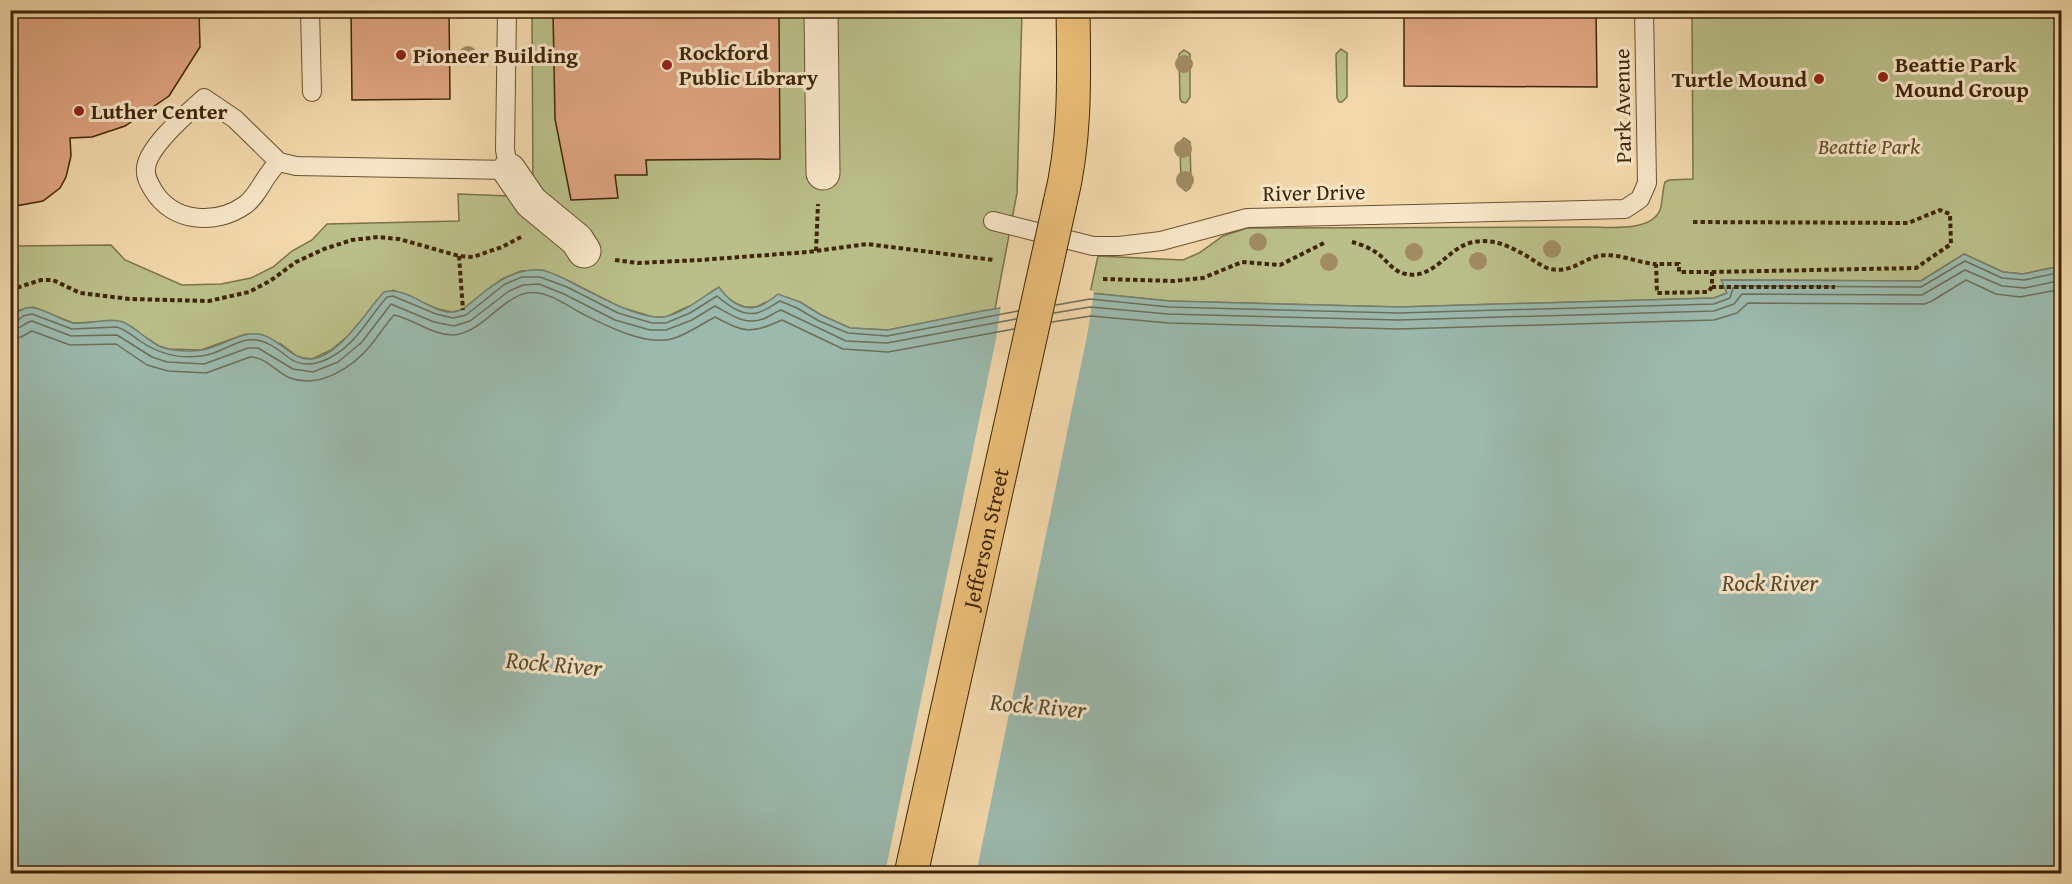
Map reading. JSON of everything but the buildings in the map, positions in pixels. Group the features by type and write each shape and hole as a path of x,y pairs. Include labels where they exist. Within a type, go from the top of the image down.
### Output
{"main road":[{"name":"Jefferson Street","path":"911,873 1068,174 1074,95 1073,10"}],"street":[{"path":"821,10 823,173"},
{"path":"509,170 531,202 578,240 584,251"}],"lane":[{"path":"310,10 312,93"},
{"path":"279,162 268,171 247,204 214,219 185,216 172,210 158,198 147,180 146,166 155,148 170,130 204,98 235,118 279,162 296,166 509,170 504,150 507,10"},
{"name":"Park Avenue","path":"1640,200 1647,183 1644,10"},
{"name":"River Drive","path":"993,221 1093,246 1119,246 1161,241 1246,218 1624,209 1640,200"}],"path":[{"path":"816,251 817,209 823,173"},
{"path":"1343,241 1353,242 1376,252 1391,266 1408,275 1428,271 1462,245 1488,241 1516,249 1549,269 1573,268 1597,256 1608,256 1642,263 1679,264 1679,272 1916,268 1951,244 1950,214 1940,210 1908,224 1693,222"},
{"path":"10,290 40,280 53,280 80,293 130,299 209,301 249,292 270,281 296,262 324,249 352,240 378,237 399,239 459,256 473,257 502,247 526,234"},
{"path":"1103,279 1174,281 1203,278 1242,262 1280,265 1319,244 1331,242"},
{"path":"584,251 597,257 638,263 816,251 867,244 994,260"},
{"path":"459,256 463,310"},
{"path":"1656,264 1657,292 1708,292 1712,287 1712,272"},
{"path":"1712,287 1835,287"}],"green space":[{"path":"532,11 1022,11 1017,193 995,309 888,330 850,328 821,315 800,302 766,302 756,307 745,307 725,296 687,307 666,317 653,317 620,307 542,270 521,271 502,279 463,310 452,312 438,309 393,290 377,300 354,331 331,350 312,359 298,357 281,344 246,334 201,350 169,349 145,337 100,322 73,323 33,307 20,310 11,318 11,246 111,245 125,260 182,285 221,284 251,278 273,267 292,251 312,240 327,224 459,221 458,194 533,197"},
{"name":"Beattie Park","path":"1692,11 2061,11 2061,266 2023,274 2003,272 1964,254 1921,281 1722,280 1727,293 1714,298 1399,307 1169,301 1090,293 1098,256 1183,260 1199,253 1223,236 1247,228 1629,227 1648,222 1660,210 1665,182 1693,179"},
{"path":"1341,49 1347,53 1347,97 1339,102 1336,54"},
{"path":"1184,50 1190,54 1190,97 1186,103 1180,99 1179,54"},
{"path":"1184,138 1190,142 1191,185 1186,191 1181,187 1180,142"}],"water":[{"name":"Rock River","path":"1964,254 2003,272 2023,274 2061,266 2061,873 11,874 10,318 24,309 39,309 73,323 111,320 123,322 156,344 176,350 202,350 247,334 263,335 299,357 312,359 333,350 352,332 384,292 401,293 443,311 456,312 500,281 532,270 551,273 612,303 648,316 659,317 675,314 719,287 730,300 740,306 751,308 760,306 778,294 800,302 821,315 850,328 888,330 1090,293 1169,301 1399,307 1714,298 1727,293 1721,280 1921,281"}],"pier":[{"path":"1094,291 1088,331 976,874 885,873 996,339 1001,305"}],"place":[{"name":"Pioneer Building","path":"401,55"},
{"name":"Rockford Public Library","path":"667,65"},
{"name":"Beattie Park Mound Group","path":"1883,77"},
{"name":"Turtle Mound","path":"1819,79"},
{"name":"Luther Center","path":"79,111"}]}
